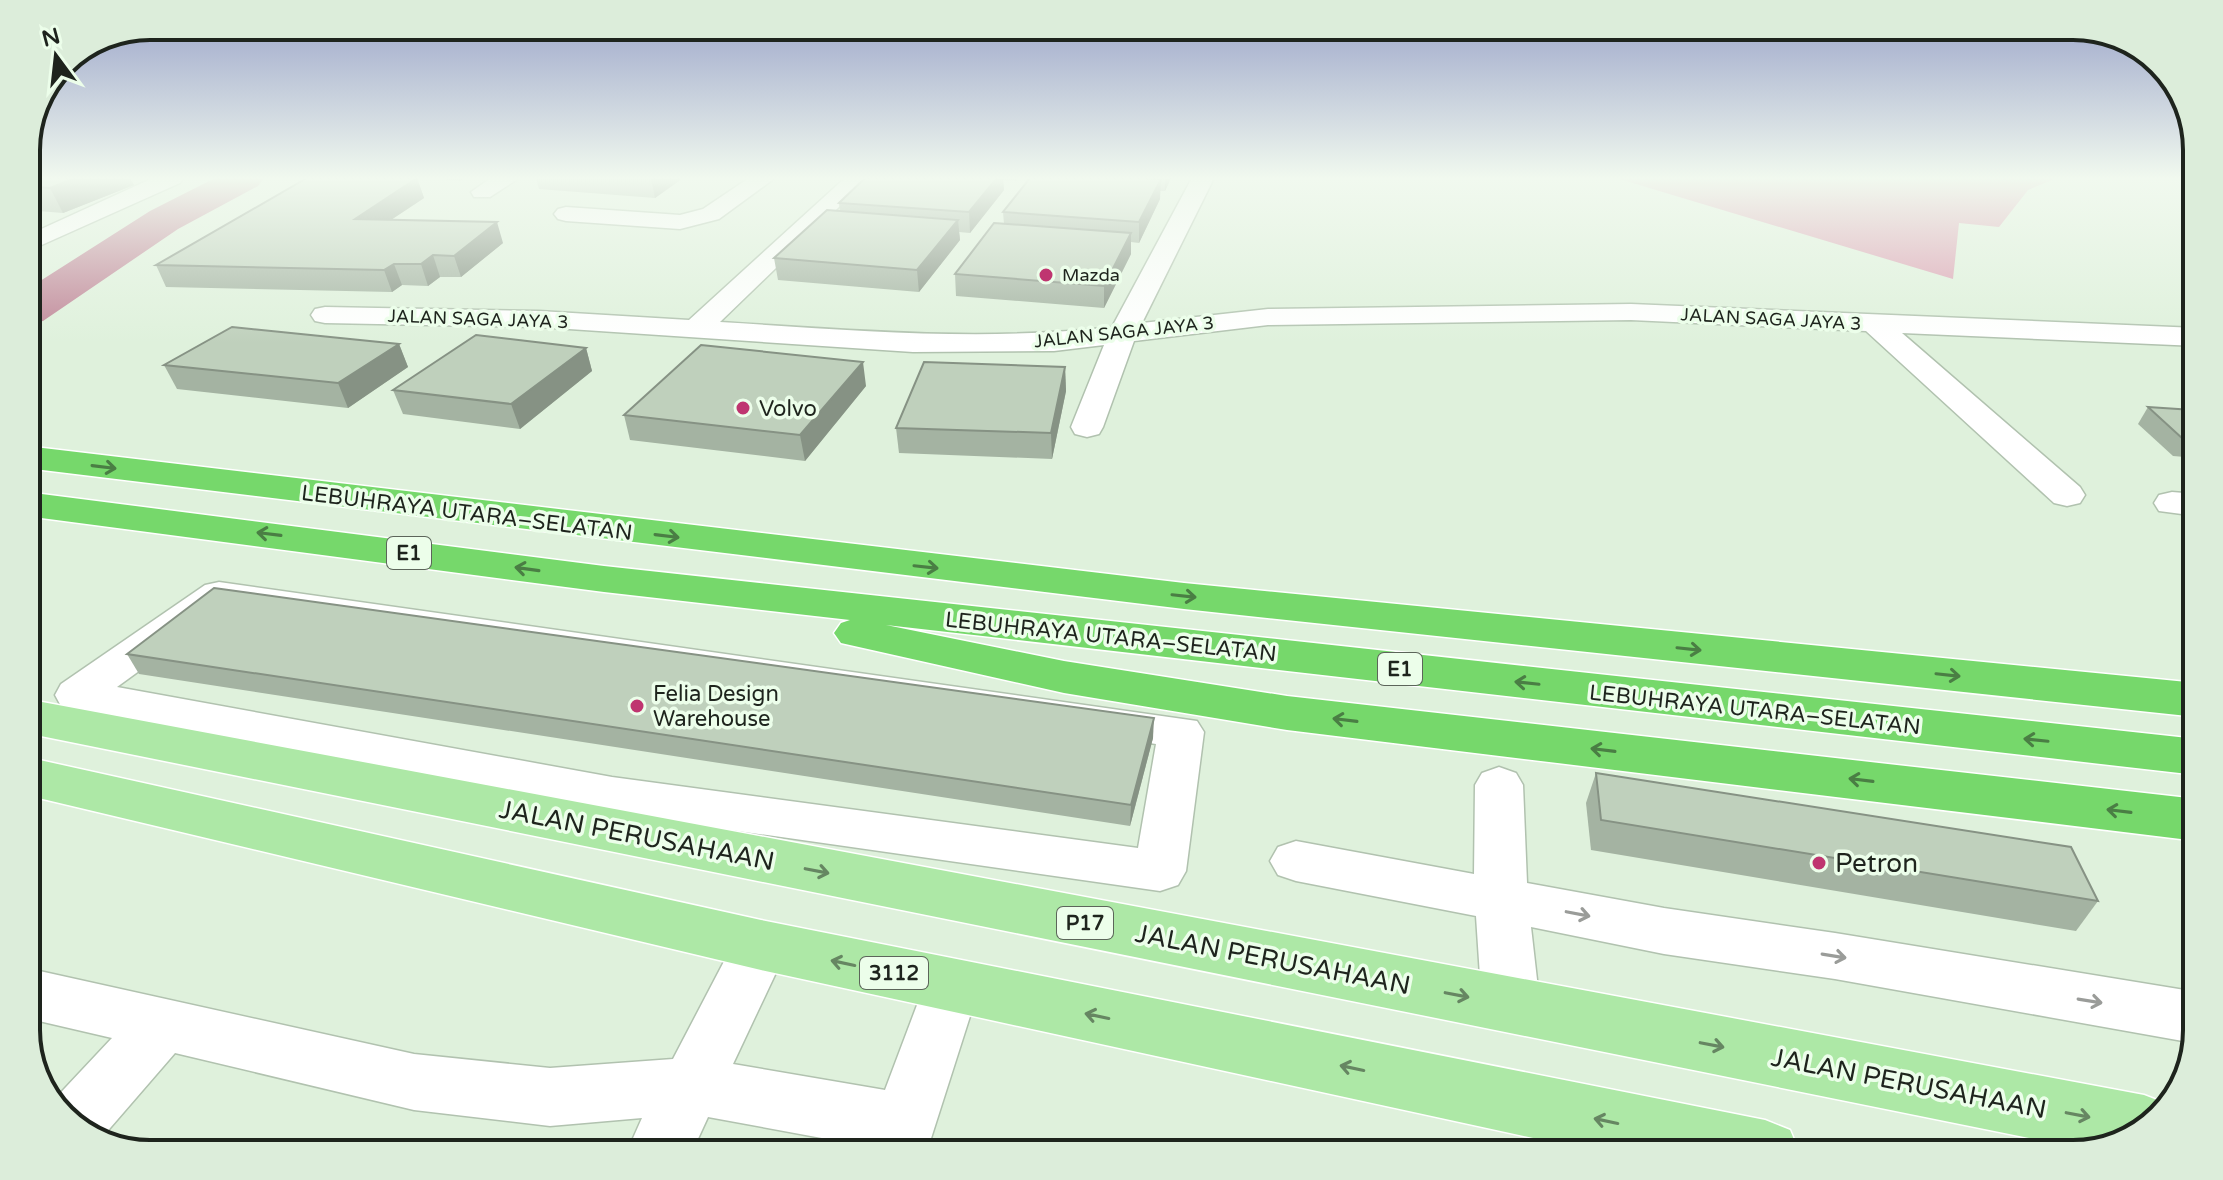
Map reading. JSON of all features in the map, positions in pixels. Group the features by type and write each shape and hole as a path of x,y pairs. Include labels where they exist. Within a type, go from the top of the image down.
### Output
{"highway":[{"name":"LEBUHRAYA UTARA–SELATAN","path":"40,459 1153,593 2183,699"},
{"name":"LEBUHRAYA UTARA–SELATAN","path":"40,506 604,579 2183,755"},
{"path":"604,579 1064,677 1287,713 2183,818"}],"main road":[{"name":"JALAN PERUSAHAAN","path":"40,719 466,802 603,810 1511,1006 2128,1125"},
{"name":"3112","path":"40,779 761,945 1698,1140"}],"street":[{"path":"694,331 798,233"},
{"path":"1087,427 1123,333 1175,233"},
{"name":"JALAN SAGA JAYA 3","path":"325,315 539,319 913,343 1054,342 1268,317 1631,312 2183,336"},
{"path":"1876,325 2067,495"},
{"path":"219,594 1181,732 1160,871 603,810 77,695 219,594"},
{"path":"1499,785 1501,899 1511,1006"},
{"path":"1296,861 1664,931 1835,956 2183,1016"},
{"path":"665,1140 761,945"},
{"path":"40,996 414,1082 496,1093 564,1096 694,1086 900,1139 951,985"},
{"path":"81,1116 162,1026"}],"shaded area":[{"path":"1800,233 1958,233 1953,279"}],"building":[{"path":"211,233 483,233 454,256 433,255 421,264 394,264 384,270 156,265"},
{"path":"802,233 947,233 917,270 774,258"},
{"path":"986,233 1131,233 1104,286 955,274"},
{"path":"232,327 399,344 338,383 164,365"},
{"path":"476,335 586,348 511,404 393,390"},
{"path":"701,345 863,362 800,435 624,415"},
{"path":"924,362 1065,367 1051,433 896,428"},
{"path":"2148,407 2183,409 2183,439"},
{"name":"Felia Design Warehouse","path":"214,588 1154,718 1131,805 127,654"},
{"path":"1596,773 2071,847 2098,901 1601,820"}],"waterway":[{"path":"40,302 144,233"}],"place":[{"name":"Mazda","path":"1046,275"},
{"name":"Volvo","path":"743,408"},
{"name":"Felia Design Warehouse","path":"637,706"},
{"name":"Petron","path":"1819,863"}]}
